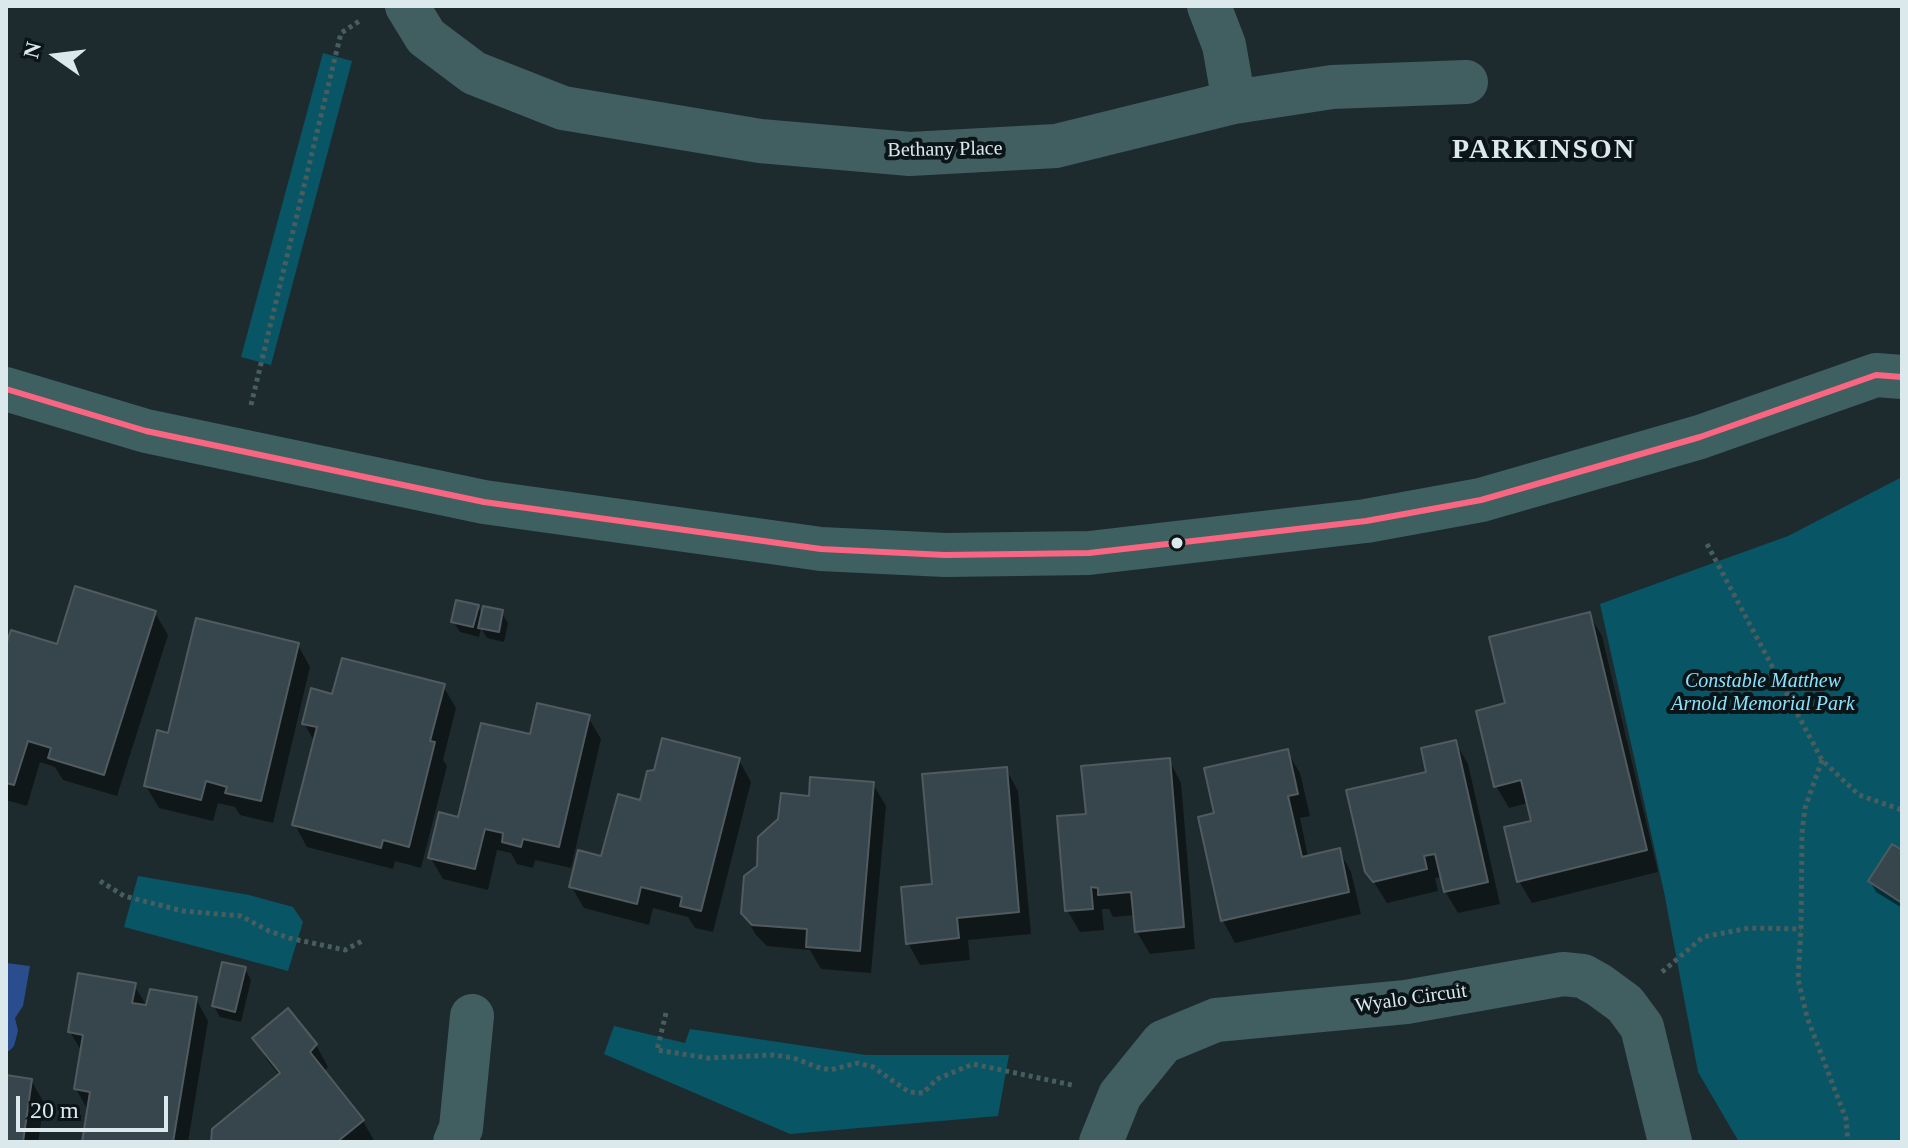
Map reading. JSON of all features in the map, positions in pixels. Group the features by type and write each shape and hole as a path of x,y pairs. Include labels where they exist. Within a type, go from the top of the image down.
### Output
{"main road":[{"path":"6,389 146,431 484,502 821,549 945,555 1089,553 1366,521 1481,500 1700,437 1893,367"}],"street":[{"path":"1209,6 1224,45 1234,102"},
{"name":"Bethany Place","path":"389,9 474,73 563,108 760,141 910,154 1056,146 1234,102 1332,87 1466,82"},
{"name":"Wyalo Circuit","path":"1101,1142 1120,1095 1163,1042 1216,1020 1406,1002 1563,974 1583,976 1599,985 1625,1004 1642,1027 1670,1142"},
{"path":"455,1142 461,1128 472,1016"}],"path":[{"path":"241,450 341,33 389,9"},
{"path":"1707,544 1822,760 1859,795 1902,810"},
{"path":"1822,760 1805,808 1802,833 1798,979 1807,1017 1846,1119 1848,1142"},
{"path":"100,881 124,896 183,911 241,916 289,938 345,950 364,940"},
{"path":"1625,1004 1703,937 1749,928 1801,929"},
{"path":"666,1013 657,1050 708,1058 774,1055 830,1070 858,1063 873,1067 909,1092 923,1093 937,1079 973,1064 1120,1095"}],"green space":[{"path":"323,53 352,61 271,365 241,357"},
{"name":"Constable Matthew Arnold Memorial Park","path":"1902,477 1902,1142 1739,1142 1698,1072 1664,892 1600,604 1788,536"},
{"path":"138,876 249,895 293,907 303,922 288,971 124,927"},
{"path":"614,1026 685,1043 690,1029 866,1055 1009,1055 998,1116 790,1134 604,1054"}],"water":[{"path":"6,963 30,966 23,1006 15,1018 18,1031 14,1046 9,1051 6,1050"}],"building":[{"path":"75,586 156,611 104,775 48,758 51,748 28,741 14,785 6,783 6,645 11,630 57,644"},
{"path":"456,600 479,605 473,627 451,622"},
{"path":"483,606 503,610 499,632 478,628"},
{"path":"1590,612 1647,850 1517,882 1504,827 1531,821 1521,780 1494,787 1476,711 1505,703 1489,637"},
{"path":"196,618 299,643 261,801 225,793 227,787 206,781 201,800 144,786 157,730 168,733"},
{"path":"342,658 445,684 430,741 435,742 409,847 383,840 381,848 292,825 317,727 302,724 311,688 332,694"},
{"path":"537,703 590,715 559,847 523,839 521,847 502,842 503,833 485,829 475,869 428,858 439,812 458,817 481,723 530,734"},
{"path":"662,738 740,758 701,911 680,906 682,897 641,887 637,904 569,887 578,850 601,856 618,794 640,800 647,771 654,770"},
{"path":"1456,740 1488,882 1444,892 1435,854 1424,856 1427,869 1373,882 1365,872 1346,790 1426,772 1421,748"},
{"path":"1288,749 1298,794 1288,796 1302,857 1340,848 1349,892 1221,921 1198,817 1214,813 1204,768"},
{"path":"1170,758 1184,927 1135,932 1131,892 1098,895 1098,888 1091,887 1093,909 1065,911 1057,816 1086,814 1081,766"},
{"path":"1007,767 1019,912 957,918 959,938 906,944 901,887 932,884 922,774"},
{"path":"810,777 874,782 860,951 806,947 807,929 752,925 741,913 744,876 757,866 758,837 778,819 781,793 809,796"},
{"path":"1892,844 1902,850 1902,903 1868,881"},
{"path":"222,962 246,967 235,1012 212,1006"},
{"path":"78,973 136,983 132,1003 146,1005 150,989 197,997 173,1142 82,1142 90,1092 74,1089 83,1035 68,1032"},
{"path":"288,1008 317,1044 310,1052 364,1120 337,1142 211,1142 212,1129 280,1073 252,1038"},
{"path":"6,1075 32,1079 23,1142 6,1142"}],"transit line":[{"path":"6,389 146,431 484,502 821,549 945,555 1089,553 1366,521 1481,500 1700,437 1876,375 1902,377"}],"district":[{"name":"PARKINSON","path":"1544,151"}]}
